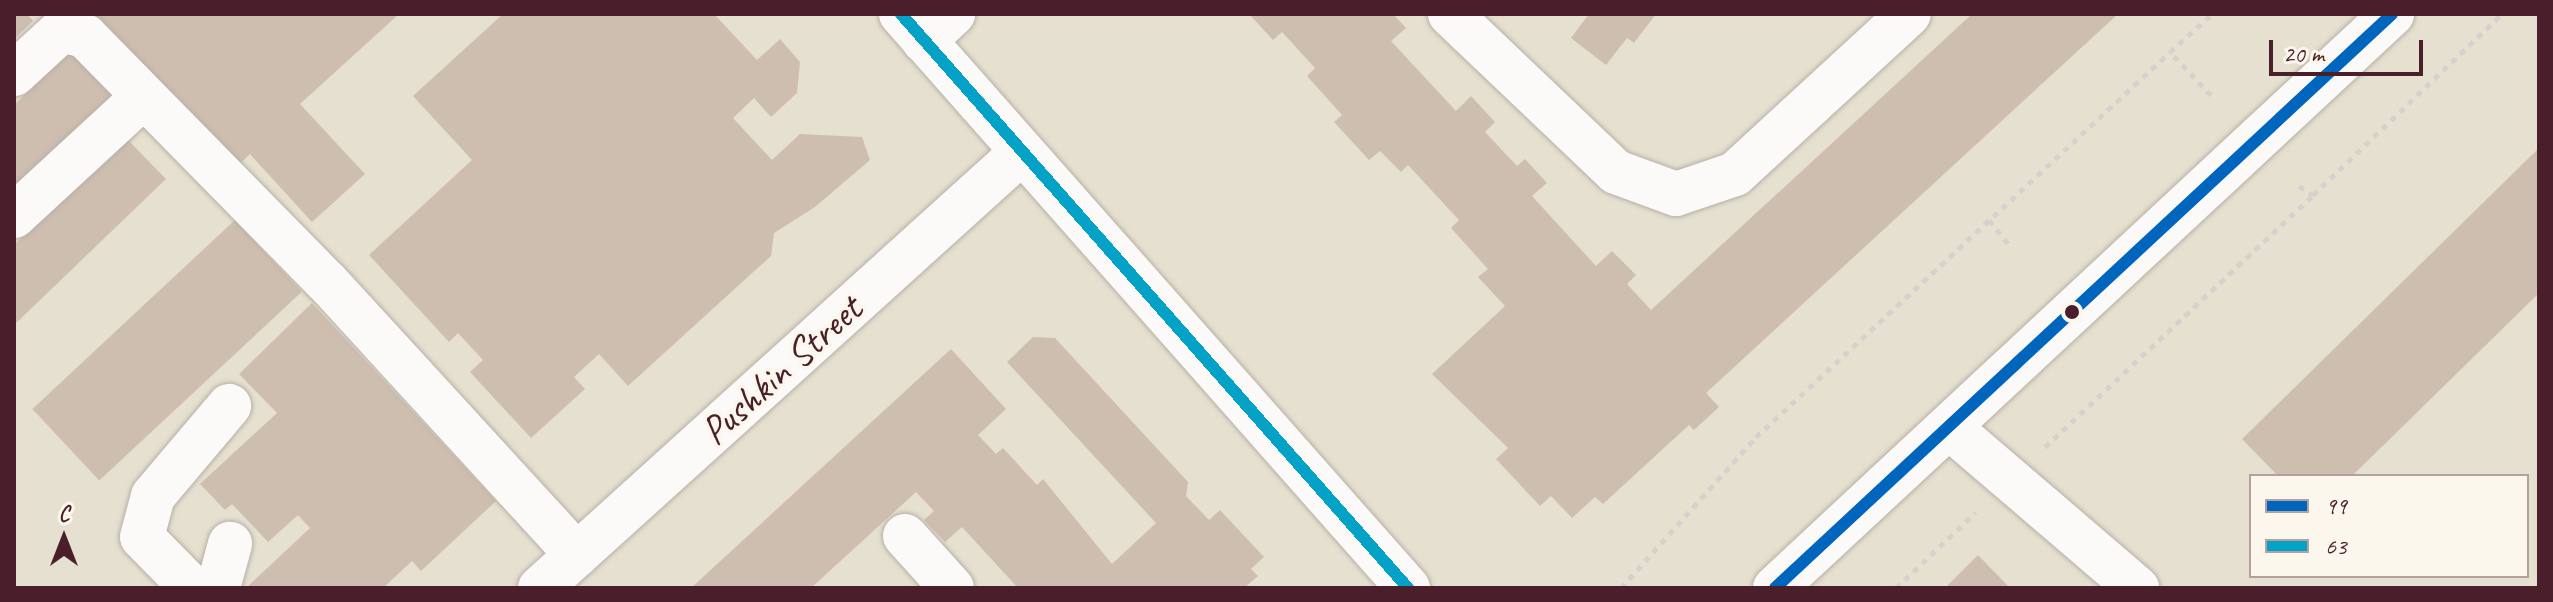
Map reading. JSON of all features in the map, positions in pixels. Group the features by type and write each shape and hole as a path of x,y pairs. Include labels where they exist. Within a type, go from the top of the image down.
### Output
{"street":[{"path":"1450,14 1616,172 1676,194 1735,174 1909,14"},
{"path":"1775,588 2392,14"},
{"path":"926,23 1022,152 1408,588"},
{"path":"14,74 62,30 85,36 142,98 327,282 556,578"},
{"path":"14,216 142,98"},
{"name":"Pushkin Street","path":"556,578 1022,152"},
{"path":"192,588 142,537 153,496 229,406"},
{"path":"1949,427 2137,588"},
{"path":"905,536 952,588"},
{"path":"218,588 230,544"}],"path":[{"path":"1621,588 1756,437 2212,14"},
{"path":"1896,588 2502,14"},
{"path":"2170,52 2211,95"},
{"path":"2299,186 2313,195"},
{"path":"1989,220 2012,248"}],"building":[{"path":"14,14 27,14 33,21 14,39"},
{"path":"79,14 399,14 300,104 365,174 312,222 250,154 228,175"},
{"path":"503,14 714,14 757,60 780,39 800,62 797,93 771,117 754,98 733,118 772,160 800,134 862,137 870,160 815,207 774,233 771,256 628,386 599,354 574,377 585,389 531,438 470,372 483,360 458,333 449,342 369,255 472,160 413,96"},
{"path":"1249,14 1393,14 1406,28 1391,41 1456,111 1471,96 1495,122 1485,132 1517,166 1525,159 1547,183 1532,196 1596,266 1612,251 1636,275 1627,284 1651,310 1972,14 2118,14 1706,393 1719,407 1694,430 1689,425 1603,504 1595,497 1572,518 1551,496 1540,506 1496,459 1508,448 1432,374 1505,306 1478,277 1488,269 1451,228 1459,220 1408,165 1401,172 1380,151 1369,160 1334,122 1342,115 1307,76 1315,68 1282,32 1273,40"},
{"path":"1589,14 1656,14 1634,43 1627,38 1606,65 1571,38"},
{"path":"70,52 114,98 14,192 14,105"},
{"path":"126,138 166,179 14,325 14,245"},
{"path":"2539,148 2539,293 2354,474 2276,474 2242,439"},
{"path":"235,220 302,292 99,481 32,409"},
{"path":"312,303 496,501 421,571 412,561 383,588 246,588 310,528 298,515 268,542 232,504 225,510 200,484 277,413 239,374"},
{"path":"1033,337 1055,338 1188,482 1186,496 1209,520 1220,510 1264,557 1251,569 1258,576 1244,588 1018,588 962,527 945,542 924,520 934,511 916,492 811,588 691,588 951,349 1006,409 978,435 996,454 1003,448 1037,485 1043,479 1112,564 1156,523 1007,362"},
{"path":"1978,555 2010,588 1945,588"}],"transit line":[{"name":"63","path":"901,14 1408,588"},
{"name":"99","path":"1775,588 2392,14"}]}
